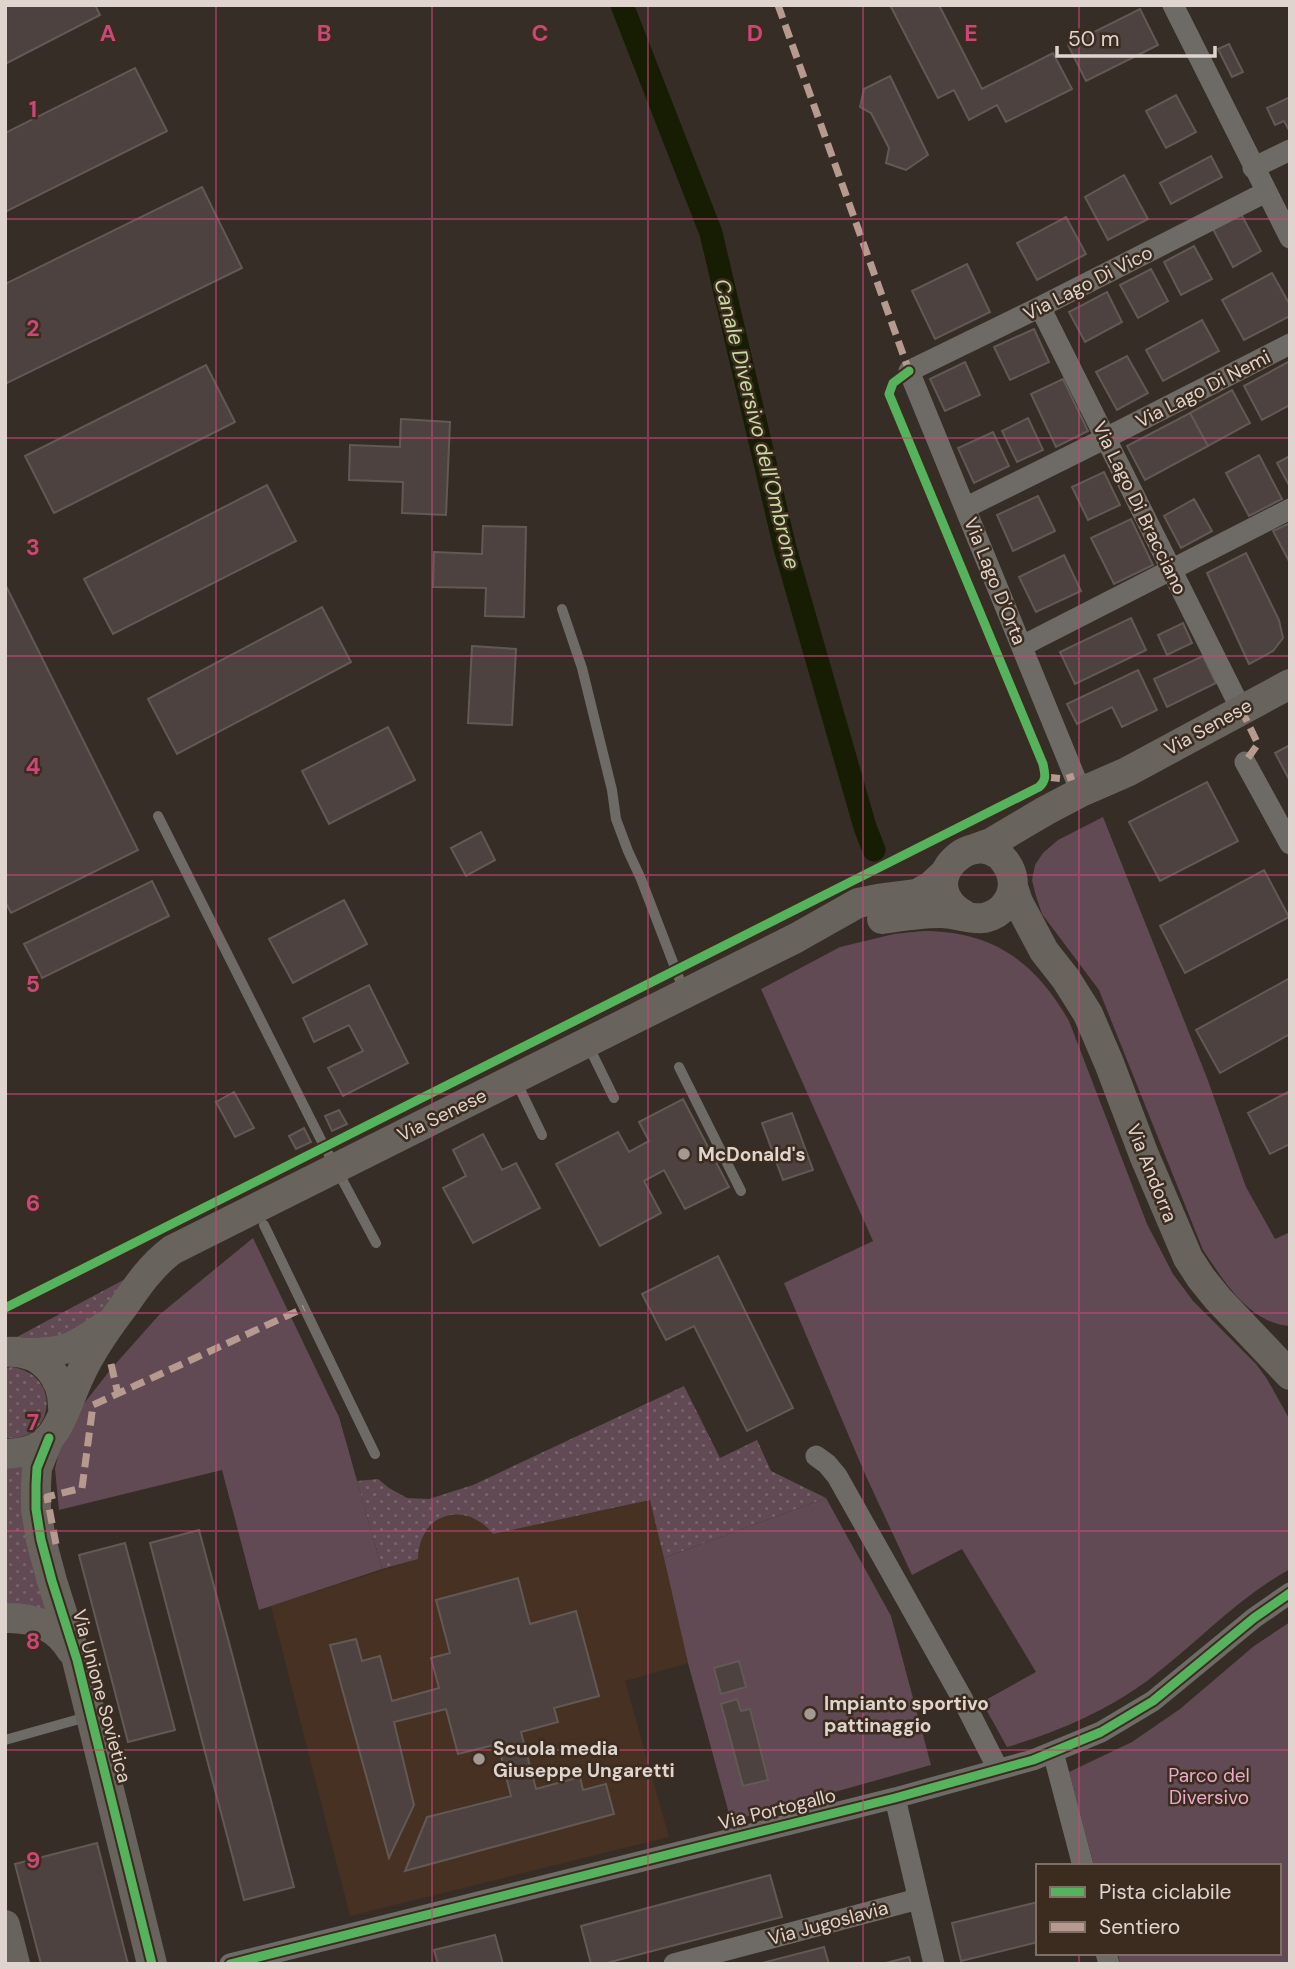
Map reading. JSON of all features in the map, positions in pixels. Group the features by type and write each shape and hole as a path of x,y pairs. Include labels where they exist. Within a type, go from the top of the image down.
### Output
{"main road":[{"name":"Via Senese","path":"56,1425 86,1363 111,1321 145,1274 172,1250 796,939 858,903 917,894 945,873 958,855 991,843 1081,792 1127,772 1290,684"},
{"name":"Via Senese","path":"796,939 907,915 941,913 987,917 996,913 1010,898 1017,858 1023,848 1034,837 1127,772"},
{"path":"974,849 990,851 1000,857 1008,865 1013,881"},
{"path":"945,873 945,895 950,904 957,911 972,917"},
{"name":"Via Andorra","path":"1013,881 1017,902 1044,951 1088,1014 1188,1258 1217,1299 1290,1374"},
{"name":"Via Andorra","path":"972,917 994,922 1044,951"},
{"name":"Via Senese","path":"15,1353 49,1353 67,1349 111,1321"},
{"name":"Via Senese","path":"15,1353 37,1358 55,1376 61,1387 63,1400 56,1425"},
{"path":"6,1454 31,1451 42,1445 56,1425"},
{"name":"Via Unione Sovietica","path":"56,1425 37,1468 36,1509 41,1540 77,1660 152,1964"},
{"path":"5,1618 24,1618 48,1626 66,1641 77,1660"},
{"path":"5,1925 15,1964"}],"street":[{"path":"1173,5 1290,238"},
{"path":"1254,168 1290,150"},
{"name":"Via Lago Di Vico","path":"909,371 1266,192"},
{"name":"Via Lago Di Bracciano","path":"1040,307 1241,709"},
{"name":"Via Lago Di Nemi","path":"965,508 1290,344"},
{"name":"Via Lago D'Orta","path":"909,371 1081,792"},
{"path":"1022,646 1290,509"},
{"path":"1245,762 1290,844"},
{"path":"816,1456 837,1476 962,1698 998,1769"},
{"name":"Via Portogallo","path":"230,1964 895,1798 1033,1760 1101,1732 1153,1701 1254,1618 1290,1593"},
{"path":"1053,1752 1082,1864"},
{"path":"895,1798 934,1964"},
{"name":"Via Jugoslavia","path":"674,1964 918,1899"}],"lane":[{"path":"562,610 582,668 612,790 616,819 685,993"},
{"path":"159,816 376,1243"},
{"path":"587,1042 614,1098"},
{"path":"679,1067 741,1191"},
{"path":"515,1078 542,1135"},
{"path":"264,1225 374,1454"},
{"path":"5,1740 91,1716"}],"shaded area":[{"name":"Scuola media Giuseppe Ungaretti","path":"651,1500 688,1663 625,1681 669,1837 350,1916 271,1606 417,1559 420,1539 425,1531 440,1518 449,1515 460,1514 479,1520 493,1534"}],"green space":[{"path":"1103,817 1207,1078 1246,1187 1275,1239 1290,1232 1290,1326 1275,1323 1250,1309 1229,1287 1203,1250 1099,990 1042,914 1032,880 1035,865 1043,853 1058,840"},
{"path":"948,932 991,944 1026,966 1056,1000 1069,1021 1147,1224 1173,1274 1193,1301 1256,1364 1290,1420 1290,1569 1252,1594 1131,1692 1080,1720 1007,1747 982,1702 1036,1672 962,1549 912,1575 865,1474 784,1283 873,1241 761,989 840,947 894,934"},
{"path":"253,1238 339,1417 382,1569 259,1610 222,1470 59,1510 55,1469 61,1442 71,1420 111,1369 159,1315"},
{"path":"127,1278 100,1314 73,1331 42,1341 15,1338"},
{"path":"12,1367 29,1373 40,1382 46,1395 46,1408 34,1431 22,1437 5,1438 5,1368"},
{"path":"684,1386 720,1458 757,1440 771,1471 826,1498 664,1558 650,1500 493,1534 482,1523 457,1514 445,1516 426,1531 420,1543 418,1559 382,1569 357,1481 378,1479 407,1498 429,1499 473,1485"},
{"path":"22,1467 49,1617 5,1608 5,1469"},
{"path":"826,1498 891,1616 931,1765 731,1821 688,1663 664,1558"},
{"name":"Parco del Diversivo","path":"1290,1622 1290,1964 1120,1964 1118,1955 1281,1955 1281,1864 1093,1864 1069,1772 1132,1742 1180,1709 1254,1646"}],"building":[{"path":"5,5 95,5 100,15 5,64"},
{"path":"890,5 939,5 982,89 1053,53 1072,89 1006,122 997,105 969,120 954,90 938,98"},
{"path":"1140,9 1158,45 1086,81 1068,45"},
{"path":"1229,44 1243,72 1232,77 1218,49"},
{"path":"135,68 167,131 5,212 5,133"},
{"path":"890,76 928,155 906,170 886,163 889,148 871,113 860,107 864,89"},
{"path":"1176,95 1196,132 1166,148 1146,111"},
{"path":"1290,97 1289,130 1284,121 1275,125 1267,108"},
{"path":"1211,156 1222,177 1171,204 1160,183"},
{"path":"1124,175 1148,219 1108,240 1085,197"},
{"path":"202,187 242,268 5,384 5,284"},
{"path":"1241,214 1261,251 1233,267 1213,229"},
{"path":"1066,217 1086,254 1037,280 1017,243"},
{"path":"1194,246 1212,279 1181,295 1164,262"},
{"path":"967,264 990,312 935,339 912,291"},
{"path":"1151,269 1168,301 1138,318 1120,285"},
{"path":"1272,273 1290,305 1290,316 1244,340 1222,300"},
{"path":"1107,292 1122,322 1085,342 1069,312"},
{"path":"1202,320 1219,351 1163,381 1146,350"},
{"path":"1034,329 1049,362 1010,380 994,347"},
{"path":"1127,356 1148,393 1117,410 1096,372"},
{"path":"1290,361 1290,405 1262,420 1244,386"},
{"path":"965,362 980,395 945,411 930,379"},
{"path":"206,365 235,422 54,513 25,456"},
{"path":"1063,379 1088,431 1056,447 1031,394"},
{"path":"1232,390 1250,423 1208,446 1190,413"},
{"path":"1190,413 1208,446 1145,480 1127,446"},
{"path":"1028,418 1043,450 1017,462 1002,431"},
{"path":"401,419 450,422 446,515 402,513 403,482 349,480 350,445 400,447"},
{"path":"993,432 1009,466 974,483 958,448"},
{"path":"1259,455 1282,499 1249,516 1226,473"},
{"path":"1290,456 1290,487 1277,463"},
{"path":"1104,472 1120,505 1088,520 1072,487"},
{"path":"267,485 296,541 113,634 84,579"},
{"path":"1038,496 1055,531 1013,551 997,515"},
{"path":"1194,499 1212,531 1181,548 1164,516"},
{"path":"1131,519 1153,565 1114,584 1091,538"},
{"path":"1290,523 1290,560 1289,561 1273,531"},
{"path":"483,526 526,527 524,617 485,616 486,588 433,587 434,552 482,554"},
{"path":"1246,553 1279,620 1283,638 1273,651 1249,664 1207,573"},
{"path":"1064,555 1081,591 1036,612 1019,577"},
{"path":"5,584 138,850 11,913 5,901"},
{"path":"322,607 351,662 177,754 148,699"},
{"path":"1131,618 1146,650 1075,684 1060,652"},
{"path":"1183,623 1192,643 1167,655 1158,635"},
{"path":"472,646 516,649 512,725 468,723"},
{"path":"1203,656 1216,683 1167,707 1154,679"},
{"path":"1138,670 1157,710 1122,727 1112,707 1077,724 1067,704"},
{"path":"388,727 415,780 329,824 302,771"},
{"path":"1290,745 1290,781 1275,753"},
{"path":"1207,782 1238,841 1160,881 1129,822"},
{"path":"481,832 495,860 466,876 451,848"},
{"path":"1264,870 1289,917 1185,973 1160,926"},
{"path":"152,881 169,916 42,978 24,944"},
{"path":"344,900 367,944 293,983 269,939"},
{"path":"1290,978 1290,1034 1220,1073 1196,1030"},
{"path":"369,985 408,1063 343,1096 328,1068 363,1051 349,1025 314,1042 303,1018"},
{"path":"1290,1091 1290,1144 1270,1154 1248,1113"},
{"path":"234,1092 254,1128 235,1137 216,1102"},
{"path":"683,1099 729,1187 685,1209 664,1170 644,1181 661,1213 600,1246 556,1164 618,1132 629,1152 649,1141 639,1122"},
{"path":"339,1110 347,1124 332,1131 325,1116"},
{"path":"792,1113 813,1170 783,1180 762,1123"},
{"path":"304,1128 311,1142 296,1149 289,1136"},
{"path":"483,1134 502,1170 516,1163 540,1208 473,1243 443,1188 466,1176 453,1150"},
{"path":"718,1256 793,1408 747,1431 694,1326 666,1340 642,1294"},
{"path":"199,1530 294,1887 244,1900 150,1543"},
{"path":"125,1543 175,1730 128,1742 79,1555"},
{"path":"518,1578 530,1624 576,1611 599,1696 554,1708 558,1722 521,1732 536,1789 580,1777 583,1790 606,1784 614,1814 405,1871 427,1817 511,1796 498,1744 458,1754 446,1709 394,1722 414,1805 389,1858 330,1645 356,1639 362,1661 380,1656 392,1701 439,1688 431,1658 450,1653 436,1600"},
{"path":"739,1661 746,1687 721,1694 714,1668"},
{"path":"737,1699 741,1711 750,1709 768,1780 743,1786 721,1704"},
{"path":"97,1843 128,1964 41,1964 15,1864"},
{"path":"770,1875 782,1917 603,1964 591,1964 581,1926"},
{"path":"1036,1902 1036,1942 961,1961 952,1923"},
{"path":"495,1935 503,1964 438,1964 434,1950"},
{"path":"824,1947 829,1964 758,1964"},
{"path":"909,1957 911,1964 882,1964"}],"waterway":[{"name":"Canale Diversivo dell'Ombrone","path":"622,5 711,233 785,548 865,827 874,850"}],"marked path":[{"path":"778,5 909,371"},
{"path":"1241,709 1258,744 1245,762"},
{"path":"1046,777 1065,779 1074,776"},
{"path":"56,1544 47,1497 82,1488 93,1405 304,1308"},
{"path":"111,1364 118,1394"}],"cycle path":[{"path":"5,1308 1042,784 1045,777 1043,764 889,394 893,383 909,371"},
{"path":"49,1438 37,1468 36,1509 41,1540 77,1660 152,1964"},
{"path":"230,1964 895,1798 1033,1760 1101,1732 1153,1701 1254,1618 1290,1593"}],"place":[{"name":"McDonald's","path":"684,1154"},
{"name":"Impianto sportivo pattinaggio","path":"810,1714"},
{"name":"Scuola media Giuseppe Ungaretti","path":"479,1759"}]}
